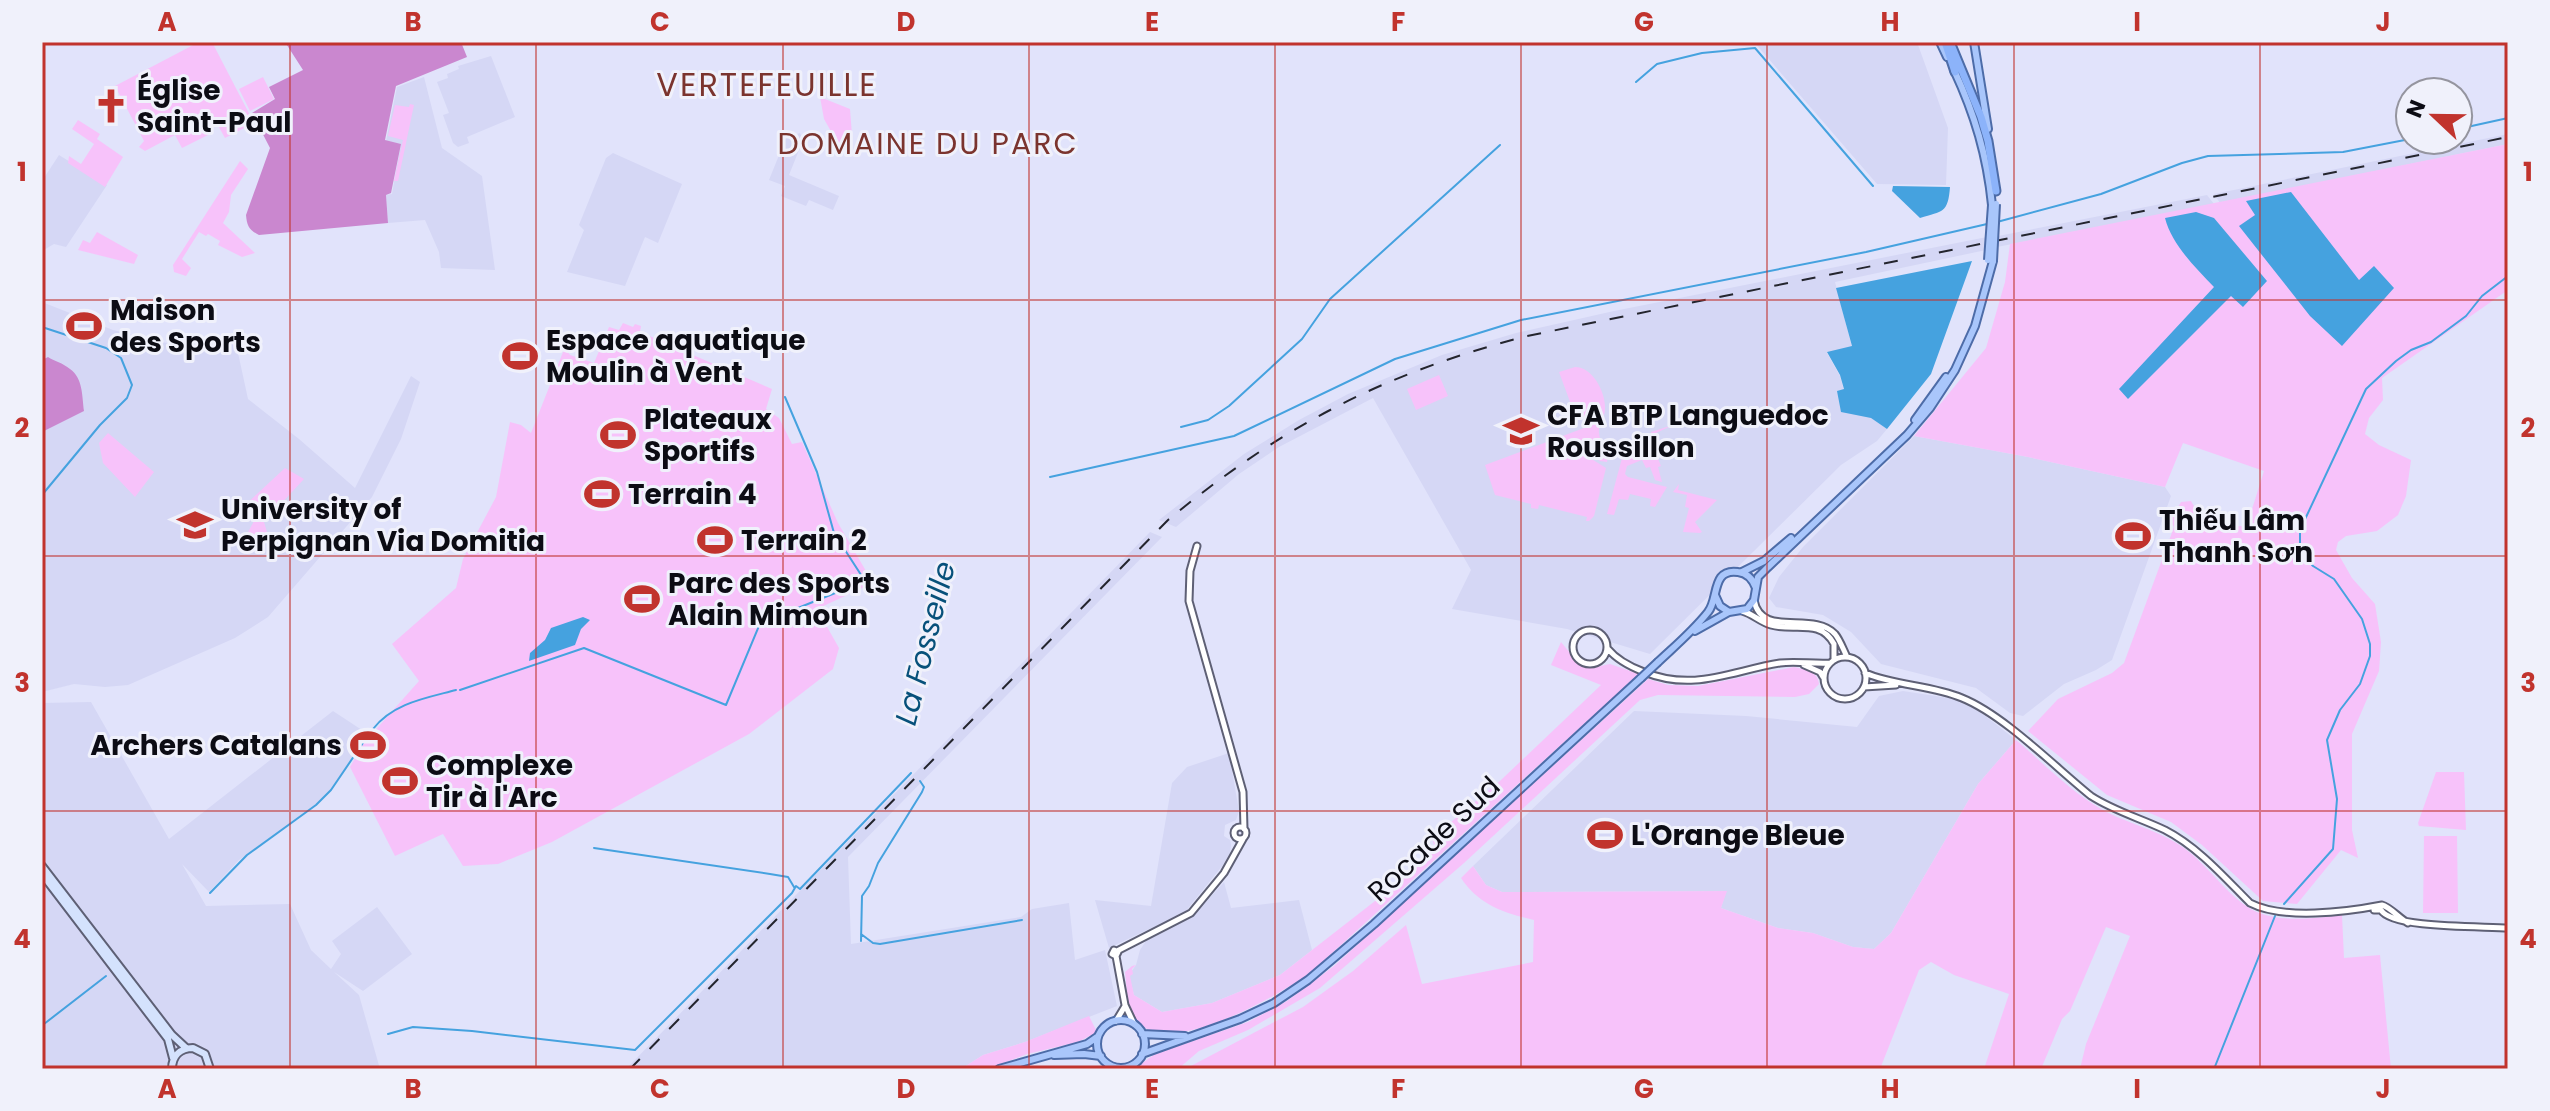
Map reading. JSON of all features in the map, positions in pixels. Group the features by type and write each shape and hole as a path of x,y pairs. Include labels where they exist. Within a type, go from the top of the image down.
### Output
{"highway":[{"path":"1945,42 1955,72"},
{"path":"1945,42 1981,117 1996,191"}],"main road":[{"path":"1974,42 1996,191 1990,260 1972,325 1951,369 1927,405 1874,461 1779,549 1752,569 1722,576 1717,582 1715,595 1720,606 1729,612 1742,611 1754,600 1758,577 1907,435 1944,389 1975,326 1990,260"},
{"path":"1955,72 1979,129 1994,204"},
{"path":"1742,572 1751,578 1756,588"},
{"name":"Rocade Sud","path":"1142,1054 1240,1019 1274,1003 1328,965 1682,640 1712,608 1715,595"},
{"name":"Rocade Sud","path":"1682,640 1729,612"},
{"path":"42,866 172,1035 186,1048 202,1051 210,1069"},
{"path":"42,874 168,1039 173,1058 172,1069"},
{"path":"1116,1021 1134,1024 1142,1034 1142,1054 1130,1067 1115,1068 1101,1056 1097,1045 1099,1036 1105,1026 1116,1021"},
{"path":"1142,1034 1193,1035"},
{"path":"999,1069 1087,1044 1099,1036"},
{"path":"173,1058 186,1048"},
{"path":"1043,1056 1101,1056"}],"street":[{"path":"1134,1024 1125,1005 1116,954 1191,913 1224,873 1236,852 1239,839 1246,834 1241,828 1243,792 1189,601 1190,571 1199,549"},
{"path":"1754,600 1759,612 1772,621 1804,621 1824,626 1835,633 1847,657"},
{"path":"1742,611 1771,625 1807,627 1824,632 1834,644 1832,661 1823,677"},
{"path":"1621,661 1602,660 1591,664 1580,661 1573,652 1574,640 1582,631 1595,630 1604,636 1608,649 1621,661 1658,677 1681,682 1795,662 1832,661 1847,657 1859,662 1865,673 1864,687 1855,696 1839,698 1827,690 1823,677 1810,666 1795,662"},
{"path":"1602,660 1608,649"},
{"path":"1865,673 1952,694 1983,708 2091,796 2106,806 2166,831 2186,844 2259,908 2300,912 2381,910 2388,918 2408,923 2508,928"},
{"path":"1864,687 1905,685"},
{"path":"1239,839 1233,832 1241,828"},
{"path":"1116,1021 1125,1005"}],"shaded area":[{"path":"199,42 212,42 254,123 225,138 216,122 205,128 208,135 182,148 175,135 145,151 139,147 144,141 115,86"},
{"path":"285,42 461,42 467,57 396,86 385,140 401,144 391,193 386,195 388,223 259,235 249,227 246,215 270,148 252,113 275,99 269,87 303,70"},
{"path":"1754,42 1917,42 1948,128 1946,185 1877,184"},
{"path":"491,56 515,117 467,137 469,143 458,147 453,143 443,115 449,113 437,82 448,78 447,74 459,69 458,66"},
{"path":"263,77 274,99 250,111 239,89"},
{"path":"424,77 442,148 482,176 495,270 441,268 439,252 425,220 388,223 386,195 392,194 401,144 386,141 397,87"},
{"path":"820,97 850,109 852,135 841,149 824,119"},
{"path":"410,104 414,105 398,181 394,181 403,140 388,136 395,105 409,107"},
{"path":"78,120 100,134 97,139 123,157 105,187 68,163 69,156 81,164 94,144 72,129"},
{"path":"800,133 805,147 799,150 789,175 839,196 833,210 809,200 806,206 781,196 785,186 769,180 786,138"},
{"path":"2508,134 2508,144 2474,151 2474,141"},
{"path":"2508,144 2508,290 2382,378 2383,400 2369,418 2365,434 2379,445 2411,460 2406,496 2398,515 2377,531 2346,536 2338,542 2336,550 2352,578 2375,604 2381,642 2379,671 2352,734 2352,830 2358,858 2341,850 2297,904 2263,901 2202,845 2171,822 2107,795 2028,731 2058,699 2112,673 2124,663 2174,527 2170,521 2181,502 2191,501 2201,513 2215,522 2247,525 2264,471 2183,443 2165,487 1914,436 1986,348 2005,282 2010,244 2448,156 2474,156 2474,151"},
{"path":"613,153 682,184 658,243 645,237 625,286 567,272 584,230 579,225 606,158"},
{"path":"59,155 107,185 66,247 54,244 42,251 42,181"},
{"path":"2400,156 2449,156 2220,203 2214,194"},
{"path":"240,161 248,169 231,195 229,212 223,223 255,253 242,257 218,245 220,241 208,234 199,232 182,259 191,268 186,276 174,272 173,265"},
{"path":"2207,195 2214,204 1997,247 1998,236"},
{"path":"97,232 138,255 134,264 78,250 83,240 90,243"},
{"path":"1987,237 1986,250 1835,282 1852,347 1827,353 1844,390 1871,418 1887,429 1877,441 1841,465 1650,654 1567,629 1452,609 1471,570 1373,398 1279,447 1239,474 1176,527 1159,520 1244,454 1299,420 1348,394 1442,355 1516,333 1614,311"},
{"name":"University of Perpignan Via Domitia","path":"42,302 113,330 175,345 235,339 248,399 355,488 411,376 420,382 401,439 372,497 268,617 235,638 128,685 105,687 74,684 42,692"},
{"name":"Parc des Sports Alain Mimoun","path":"623,323 641,326 640,332 659,340 661,335 667,337 665,343 772,389 766,409 779,418 792,444 802,442 838,523 873,583 817,609 839,648 833,669 749,734 552,842 498,864 463,866 443,834 395,856 350,767 363,744 419,681 392,644 456,588 463,559 496,497 510,422 521,425 531,433 563,352 566,350 570,355 594,363 609,327 619,330"},
{"path":"48,357 67,367 77,377 84,411 42,432 42,360"},
{"path":"1575,367 1593,376 1605,403 1599,433 1607,462 1600,461 1594,455 1590,458 1606,468 1594,516 1589,521 1586,521 1587,517 1539,505 1538,509 1531,508 1531,504 1495,495 1485,465 1584,428 1585,417 1576,418 1559,372"},
{"path":"1439,375 1448,396 1416,410 1407,389"},
{"path":"1673,425 1654,434 1661,452 1656,454 1662,482 1655,480 1650,467 1646,468 1642,460 1627,466 1625,474 1667,487 1655,507 1650,506 1651,499 1630,494 1628,500 1619,499 1614,515 1607,514 1622,458 1650,445 1651,432"},
{"path":"108,433 154,472 135,497 103,463 99,443"},
{"path":"1914,436 2165,487 2171,496 2112,660 2064,684 2023,716 2010,713 1976,688 1881,664 1851,632 1823,615 1776,607 1769,598 1779,577 1803,547"},
{"path":"285,468 304,479 264,522 267,532 251,542 247,534 254,521 243,507"},
{"path":"1679,484 1678,490 1717,500 1695,522 1700,533 1683,532 1689,508 1685,507 1687,495 1673,492"},
{"path":"1150,532 1162,537 848,857 851,944 1021,917 1032,909 1069,903 1075,960 1105,950 1117,1006 983,1055 961,1069 626,1069"},
{"path":"1561,642 1584,667 1610,664 1639,674 1309,974 1248,1009 1196,1029 1171,1033 1150,1030 1135,1019 1128,1003 1125,972 1132,966 1136,965 1130,976 1134,995 1162,1012 1212,1003 1280,975 1402,880 1434,845 1432,838 1501,780 1601,685 1551,665"},
{"path":"1794,667 1816,676 1819,684 1809,694 1795,697 1658,695 1640,700 1464,863 1320,988 1248,1030 1199,1051 1178,1069 1134,1069 1155,1054 1248,1022 1287,1001 1334,966 1648,679 1668,685 1698,686"},
{"path":"1903,691 1955,699 1979,711 2016,740 1978,784 1891,933 1874,949 1853,947 1813,933 1778,928 1721,908 1726,891 1502,892 1486,885 1473,866 1634,711 1746,716 1857,727 1879,696"},
{"path":"91,702 169,839 333,711 368,734 331,789 316,805 239,860 209,892 182,864 206,906 290,904 311,950 331,969 341,954 332,941 377,907 412,954 363,991 334,972 359,995 380,1069 42,1069 42,703"},
{"path":"2016,740 2090,802 2184,848 2247,907 2288,919 2342,915 2344,958 2380,955 2391,1069 2080,1069 2086,1044 2130,936 2106,927 2041,1069 1984,1069 2009,994 1954,975 1931,962 1919,970 1880,1069 1189,1067 1303,1007 1353,971 1406,925 1422,984 1533,962 1534,920 1502,911 1476,895 1461,878 1473,866 1486,885 1502,892 1727,891 1721,908 1778,928 1813,933 1853,947 1874,949 1891,933 1978,784"},
{"path":"1229,753 1239,811 1236,820 1225,825 1224,836 1231,845 1223,865 1185,912 1109,948 1095,900 1151,906 1172,783 1187,767"},
{"path":"2436,772 2464,772 2466,830 2419,826"},
{"path":"2424,836 2457,836 2458,913 2423,913"},
{"path":"1224,882 1231,908 1299,900 1312,950 1280,975 1212,1003 1162,1012 1134,995 1129,975 1146,941 1196,913"},
{"path":"1089,1016 1097,1032 1078,1042 1027,1054 987,1069 961,1069 983,1055"}],"water":[{"path":"1893,186 1950,187 1948,202 1943,210 1920,218 1892,191"},
{"path":"2291,192 2359,280 2374,266 2394,288 2342,346 2310,316 2239,226 2255,215 2246,201"},
{"path":"2196,212 2214,218 2267,281 2243,307 2231,296 2128,399 2119,389 2214,287 2179,246 2165,218"},
{"path":"1972,261 1931,374 1887,429 1871,418 1841,412 1837,391 1844,389 1827,352 1852,346 1836,288"},
{"path":"583,617 590,620 581,629 575,645 529,661 530,653 545,640 551,628"}],"waterway":[{"path":"1636,82 1657,64 1702,53 1755,48 1873,186"},
{"path":"2474,125 2508,118"},
{"path":"1997,222 2101,194 2208,156 2343,152 2394,142"},
{"path":"1181,427 1208,420 1229,406 1302,339 1330,299 1500,145"},
{"path":"1050,477 1234,436 1395,359 1521,320 1866,252 1987,224"},
{"path":"2284,904 2333,849 2337,799 2327,740 2340,710 2360,684 2370,656 2370,644 2362,619 2334,579 2313,566 2300,550 2300,530 2366,389 2411,350 2431,342 2466,316 2482,296 2508,276"},
{"path":"42,327 106,348 121,358 132,385 127,398 100,425 42,495"},
{"path":"460,690 584,648 726,705 764,614 788,612 865,581 834,533 817,472 785,397"},
{"path":"373,729 400,707 456,690"},
{"path":"210,893 247,855 316,805 331,790 369,734"},
{"path":"388,1034 413,1027 635,1050 796,886 800,889 911,773"},
{"name":"La Fosseille","path":"861,941 862,896 878,863 922,792 924,787 920,781"},
{"path":"594,848 788,877 794,887"},
{"path":"2214,1069 2275,916"},
{"path":"861,934 880,944 1022,920"},
{"path":"44,1024 106,976"}],"railway":[{"path":"630,1069 1168,520 1252,457 1337,407 1427,367 1527,336 2508,137"}],"place":[{"name":"Église Saint-Paul","path":"111,106"},
{"name":"Maison des Sports","path":"84,326"},
{"name":"Espace aquatique Moulin à Vent","path":"520,356"},
{"name":"CFA BTP Languedoc Roussillon","path":"1521,431"},
{"name":"Plateaux Sportifs","path":"618,435"},
{"name":"Terrain 4","path":"602,494"},
{"name":"University of Perpignan Via Domitia","path":"195,525"},
{"name":"Thiếu Lâm Thanh Sơn","path":"2133,536"},
{"name":"Terrain 2","path":"715,540"},
{"name":"Parc des Sports Alain Mimoun","path":"642,599"},
{"name":"Archers Catalans","path":"368,745"},
{"name":"Complexe Tir à l'Arc","path":"400,781"},
{"name":"L'Orange Bleue","path":"1605,835"}],"district":[{"name":"VERTEFEUILLE","path":"767,84"},
{"name":"DOMAINE DU PARC","path":"928,143"}]}
